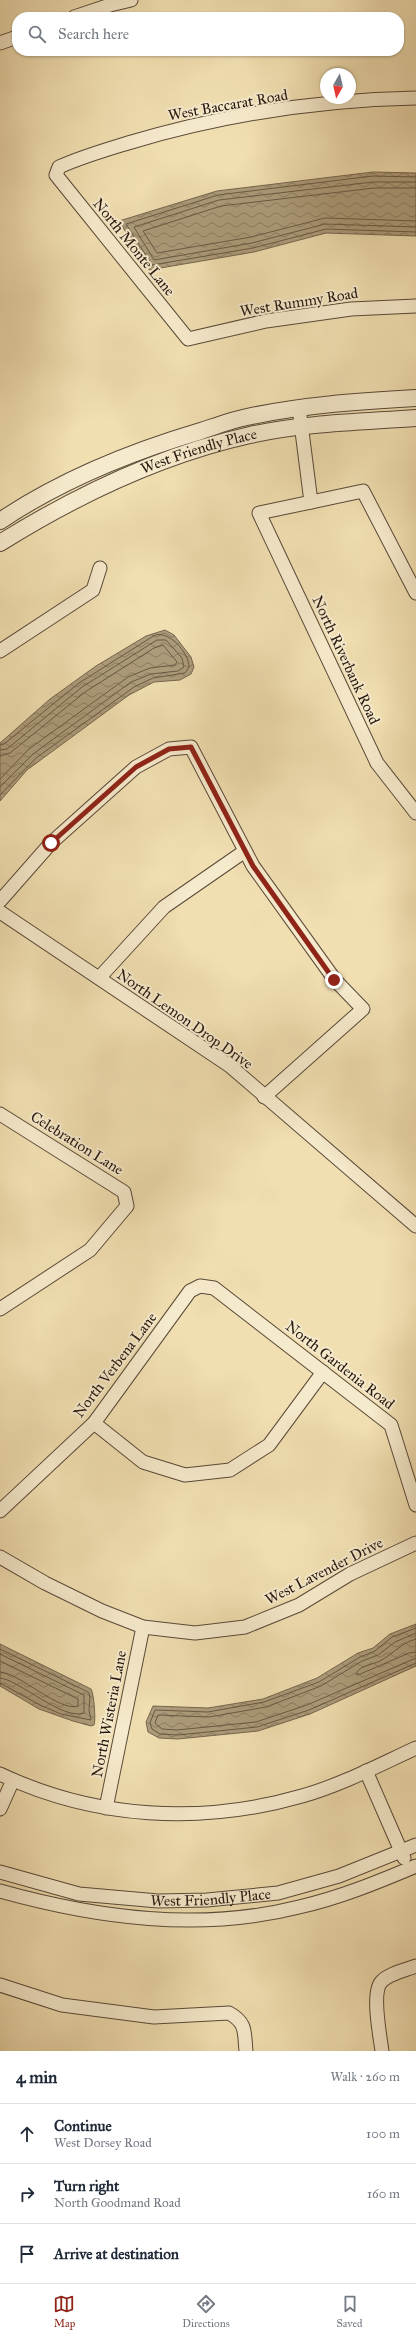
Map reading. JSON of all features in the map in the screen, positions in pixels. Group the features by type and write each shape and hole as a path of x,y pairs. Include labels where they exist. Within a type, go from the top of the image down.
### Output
{"street":[{"path":"89,12 131,0"},
{"path":"0,43 12,39"},
{"name":"West Baccarat Road","path":"56,176 59,167 101,151 156,135 232,117 371,99 416,98"},
{"name":"North Monte Lane","path":"56,176 188,340"},
{"name":"West Rummy Road","path":"188,340 266,321 351,309 416,306"},
{"name":"West Friendly Place","path":"0,521 30,501 86,472 162,442 247,417 299,408 416,398"},
{"path":"299,408 303,427 311,502 363,491 416,593"},
{"name":"West Friendly Place","path":"0,543 38,519 93,491 167,459 250,435 303,427 416,418"},
{"name":"North Riverbank Road","path":"311,502 259,512 377,763 416,813"},
{"path":"0,651 93,590 100,568"},
{"path":"0,901 51,843 136,767 169,749 191,747 253,866 334,980 364,1009 264,1097"},
{"path":"99,978 164,907 245,851"},
{"name":"North Lemon Drop Drive","path":"0,912 230,1066 264,1097 416,1226"},
{"name":"Celebration Lane","path":"0,1114 124,1192 127,1206 90,1250 0,1309"},
{"name":"North Gardenia Road","path":"200,1286 214,1288 391,1425 416,1505"},
{"name":"North Verbena Lane","path":"0,1511 94,1423 190,1291 200,1286"},
{"path":"94,1423 143,1462 185,1475 230,1470 269,1445 323,1372"},
{"name":"West Lavender Drive","path":"0,1557 52,1587 143,1627 195,1633 245,1627 299,1605 350,1574 416,1543"},
{"name":"North Wisteria Lane","path":"106,1808 143,1627"},
{"path":"0,1774 12,1780 60,1797 106,1808 167,1815 238,1811 302,1796 366,1772 416,1748"},
{"path":"366,1772 401,1852 412,1868"},
{"path":"0,1809 12,1780"},
{"name":"West Friendly Place","path":"0,1872 79,1894 158,1901 207,1900 278,1893 339,1876 416,1845"},
{"name":"West Friendly Place","path":"0,1891 76,1910 138,1919 194,1920 249,1917 298,1908 341,1895 412,1868"},
{"path":"382,2051 376,1994 379,1984 389,1976 416,1966"},
{"path":"0,1985 62,2005 154,2017 230,2013 240,2019 244,2027 246,2051"}],"water":[{"path":"373,172 416,173 416,236 326,233 254,252 149,270 119,221 217,191"},
{"path":"165,630 174,635 191,657 194,667 191,674 180,680 154,682 129,695 27,770 0,801 0,743 50,699 96,666 146,636"},
{"path":"416,1624 416,1666 310,1714 258,1731 178,1739 159,1738 148,1732 146,1722 153,1706 208,1708 263,1699 317,1678 358,1653 373,1648 390,1634"},
{"path":"0,1644 91,1689 95,1718 94,1725 91,1726 73,1721 39,1709 0,1686"}],"route":[{"path":"51,843 136,767 169,749 191,747 253,866 334,980"}]}
